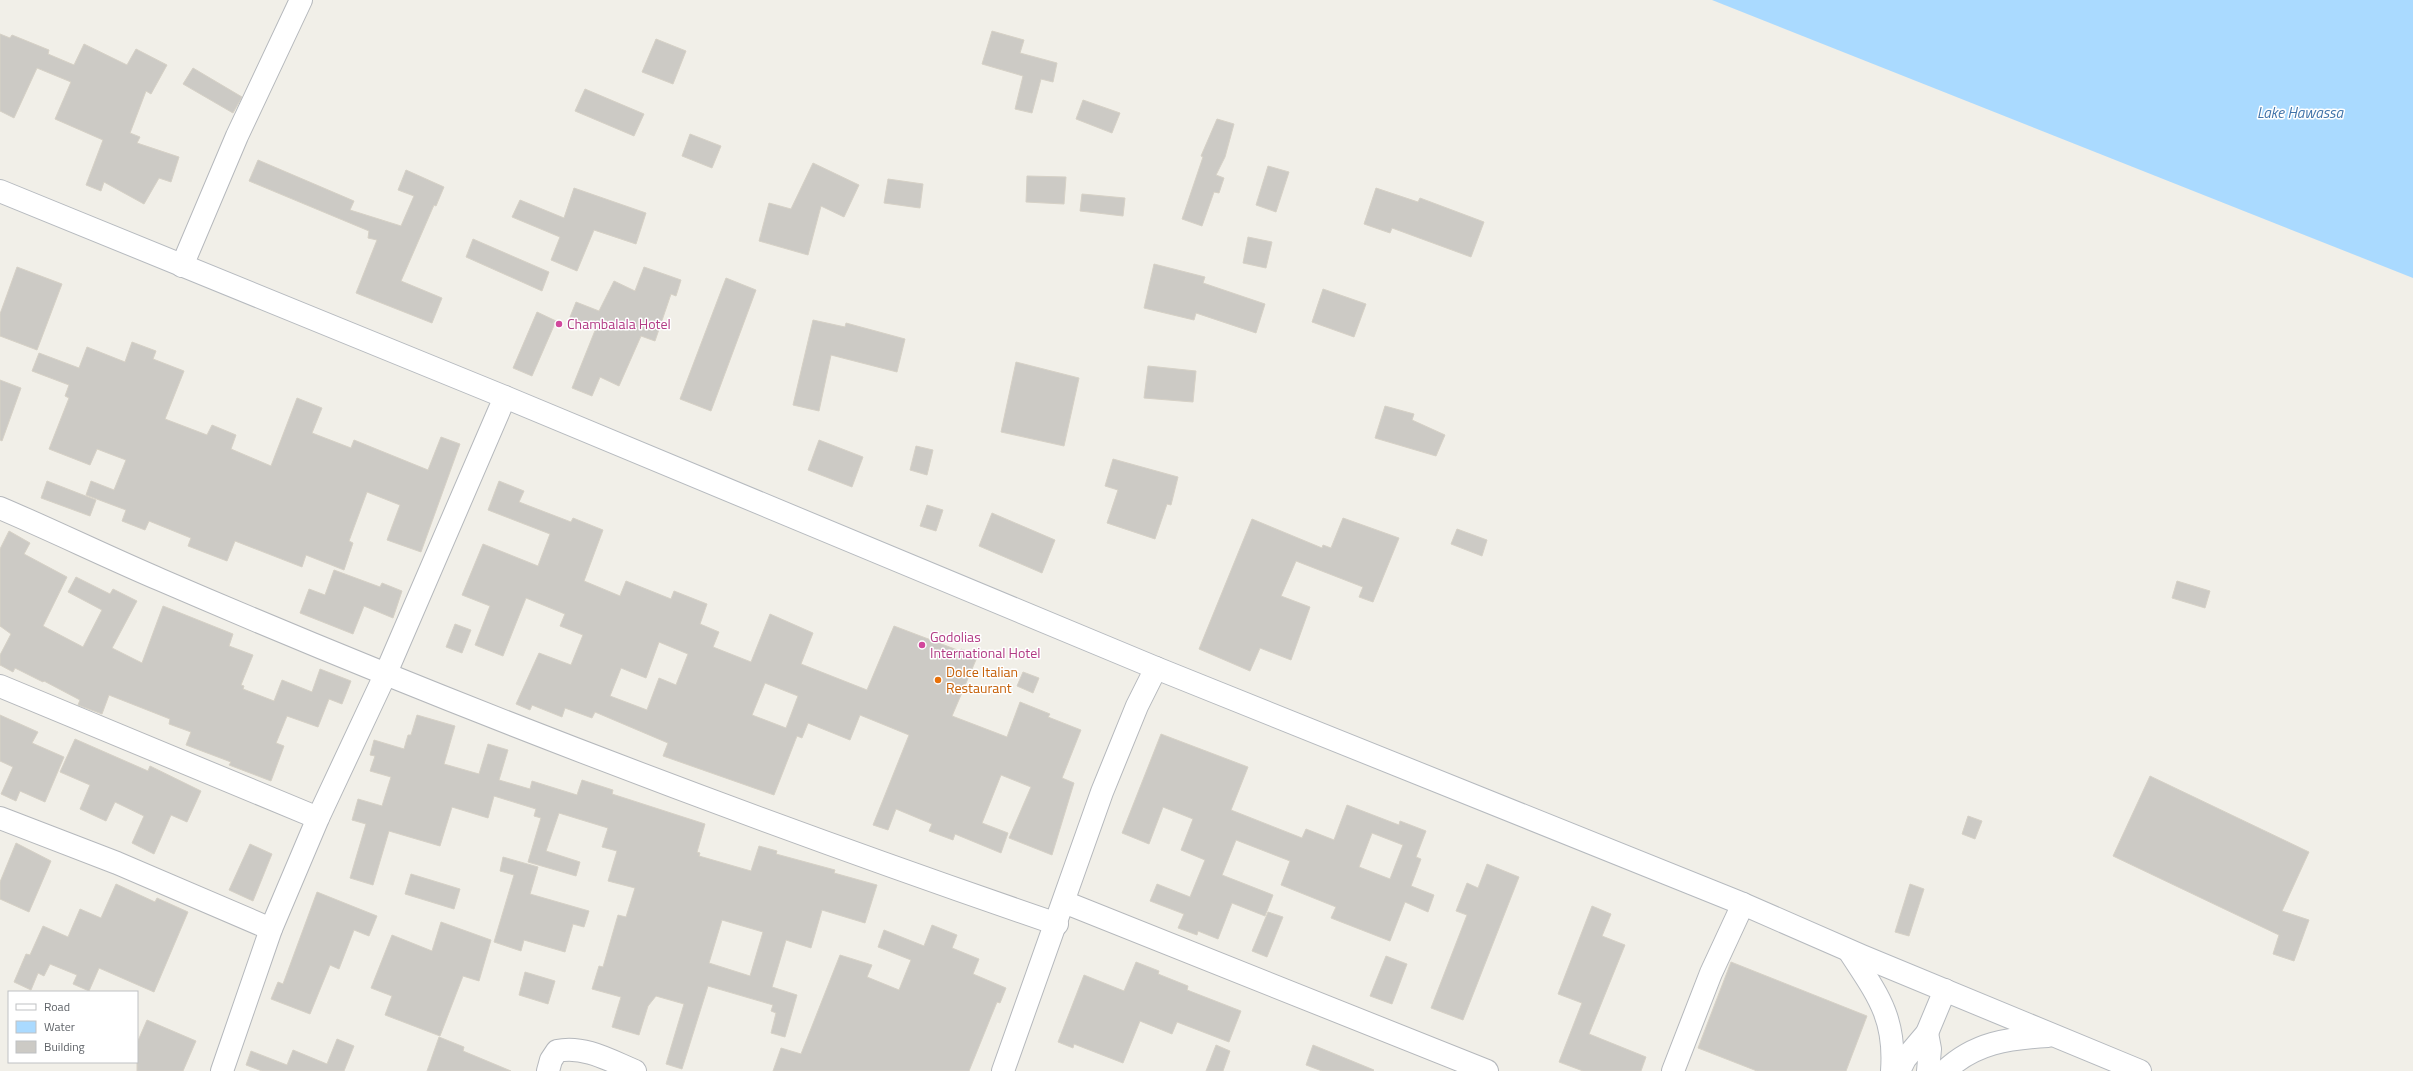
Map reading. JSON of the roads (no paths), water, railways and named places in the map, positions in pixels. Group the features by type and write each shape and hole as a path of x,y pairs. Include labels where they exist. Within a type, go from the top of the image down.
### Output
{"street":[{"path":"182,266 237,136 301,0"},
{"path":"0,191 505,397 1156,668 1743,904 1849,951 2140,1071"},
{"path":"222,1071 271,929 318,818 386,673 505,397"},
{"path":"0,508 161,580 522,728 859,856 1057,924"},
{"path":"1003,1071 1022,1013 1057,924 1102,792 1137,706 1156,668"},
{"path":"0,686 318,818"},
{"path":"0,818 117,863 271,929"},
{"path":"1064,902 1487,1071"},
{"path":"1673,1071 1711,972 1743,904"},
{"path":"1849,951 1875,989 1884,1008 1893,1044 1892,1071"},
{"path":"1899,1071 1905,1059 1927,1033 1945,990"},
{"path":"1927,1033 1930,1049 1928,1071"},
{"path":"1945,1071 1954,1062 1978,1047 2008,1038 2052,1035"},
{"path":"548,1071 551,1060 557,1051 569,1049 582,1050 635,1071"}],"water":[{"name":"Lake Hawassa","path":"1712,0 2413,0 2413,278"}],"place":[{"name":"Chambalala Hotel","path":"559,324"},
{"name":"Godolias International Hotel","path":"922,645"},
{"name":"Dolce Italian Restaurant","path":"938,680"}]}
